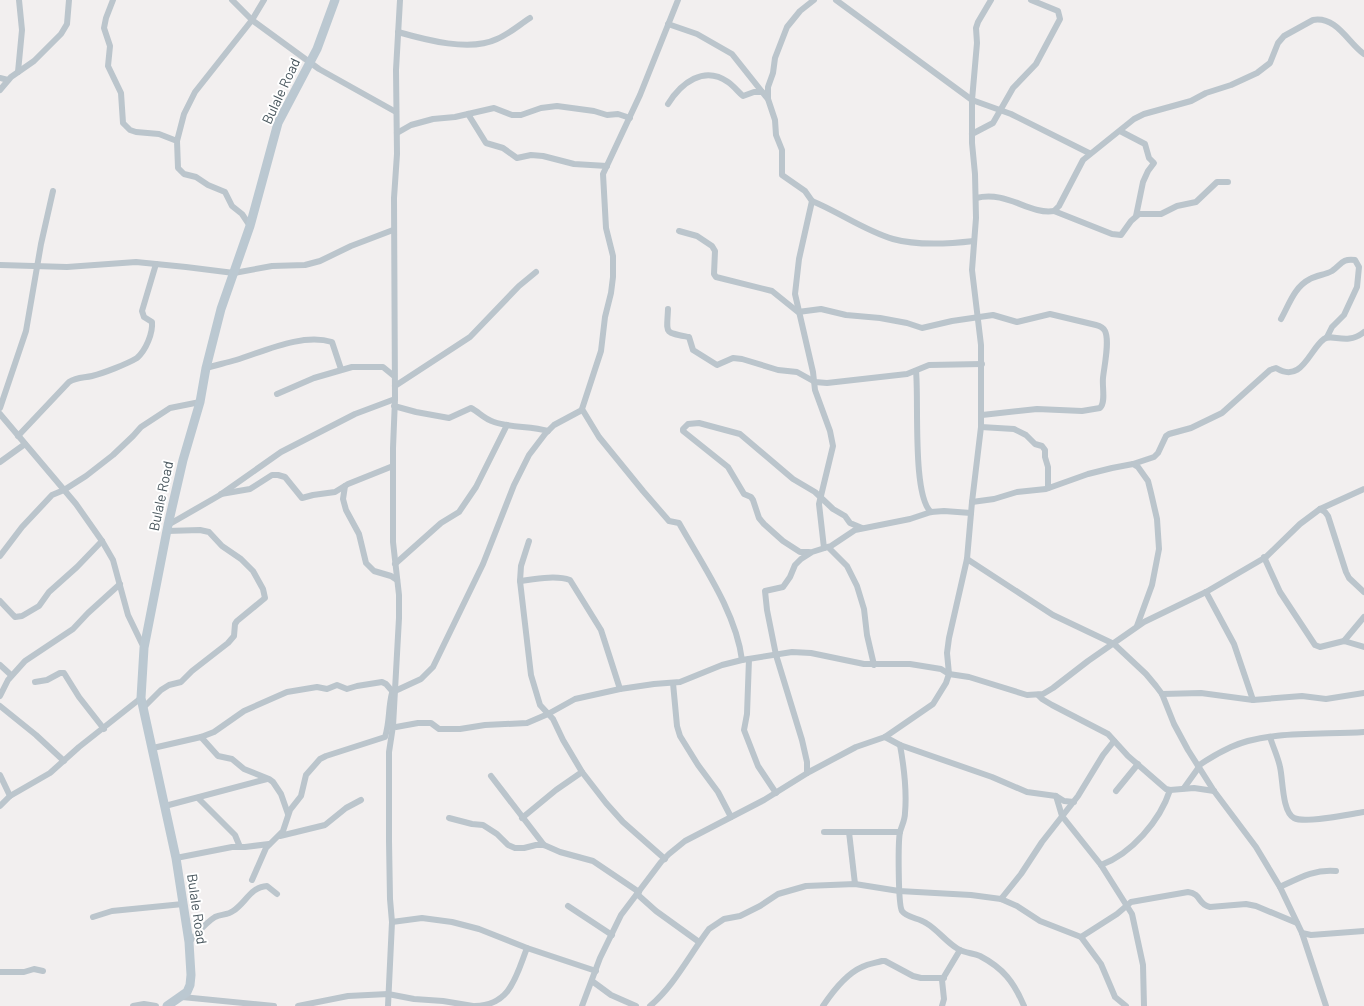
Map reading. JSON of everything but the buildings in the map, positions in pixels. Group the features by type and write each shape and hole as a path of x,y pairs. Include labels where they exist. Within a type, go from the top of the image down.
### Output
{"street":[{"path":"18,72 22,30 19,0"},
{"path":"0,90 8,80 34,61 65,28 69,0"},
{"path":"113,0 104,28 110,46 108,66 121,93 124,123 128,128 136,132 160,134 177,141"},
{"path":"232,0 252,20 319,69 396,112"},
{"path":"250,226 242,214 232,206 226,192 180,171 178,168 177,141 184,114 194,92 252,20 264,0"},
{"name":"Bulale Road","path":"182,997 190,985 189,942 176,858 142,703 144,648 167,528 183,460 200,402 215,332 250,226 278,123 310,61 335,0"},
{"path":"388,1006 392,922 388,786 389,752 394,726 394,691 399,618 393,542 395,402 393,230 397,133 396,70 400,0"},
{"path":"280,836 288,815 301,796 306,775 320,759 385,737 389,722 389,705 394,691 421,679 433,667 483,564 518,477 534,447 560,421 582,410 602,345 605,317 613,277 613,256 606,228 603,177 630,118 678,0"},
{"path":"814,0 800,11 787,27 775,58 768,87 768,99 775,120 776,136 782,150 782,175 805,191 812,201 892,238 913,242 958,243 974,241"},
{"path":"836,0 972,100 1037,126 1089,154"},
{"path":"582,1006 621,915 665,859 685,842 776,793 807,773 856,747 885,737 933,704 942,692 949,674 947,653 949,638 967,559 982,415 982,364 978,318 972,281 976,198 972,100 977,43 976,28 991,0"},
{"path":"972,134 990,126 1019,81 1036,64 1060,18 1058,11 1031,0"},
{"path":"398,32 442,43 481,44 496,40 530,18"},
{"path":"1054,211 1062,202 1079,166 1089,154 1134,118 1191,101 1206,93 1232,85 1257,73 1270,63 1278,43 1284,36 1313,20 1317,19 1329,23 1342,31 1364,54"},
{"path":"668,24 697,34 732,54 768,99"},
{"path":"668,104 674,94 685,84 692,79 704,75 716,76 728,82 743,96 754,92 762,92"},
{"path":"0,78 8,80"},
{"path":"397,133 411,125 424,121 494,108 506,114 518,115 541,108 557,106 594,111 607,115 618,114 630,118"},
{"path":"468,114 485,142 508,150 517,158 528,155 543,156 574,164 607,166"},
{"path":"1120,131 1145,144 1149,158 1154,163 1143,182 1136,216"},
{"path":"976,198 992,196 1040,210 1054,211 1117,236 1124,232 1136,216 1143,213 1161,214 1176,206 1196,202 1218,182 1228,182"},
{"path":"0,408 23,343 53,191"},
{"path":"812,201 799,259 795,294 815,382 815,390 830,431 833,446 819,508 826,548 847,566 857,586 864,609 867,635 874,665"},
{"path":"0,265 67,267 128,262 234,273 272,266 305,265 393,230"},
{"path":"679,231 697,236 712,246 715,250 714,274 716,277 772,291 798,312 821,309 846,315 907,323 922,328 952,321 998,315 1017,322 1050,314 1102,327 1106,336 1102,387 1103,402 1100,408 1082,411 1037,409 982,415"},
{"path":"972,502 994,499 1017,492 1048,488 1088,474 1133,464 1154,457 1166,436 1191,428 1222,413 1273,368 1283,372 1297,370 1308,360 1318,345 1327,337 1332,327 1344,315 1357,286 1359,267 1355,260 1342,262 1331,272 1309,280 1295,293 1281,319"},
{"path":"18,436 69,382 79,377 96,375 132,360 141,353 148,341 152,326 152,322 144,317 142,311 156,264"},
{"path":"394,386 470,337 519,286 536,272"},
{"path":"668,309 668,332 672,335 688,336 693,350 714,364 719,365 733,358 742,359 778,370 797,372 815,382 863,380 907,374 929,365 982,364"},
{"path":"1327,337 1349,339 1364,332"},
{"path":"206,368 292,342 314,340 332,342 341,369"},
{"path":"277,394 341,369 380,367 386,369 394,376"},
{"path":"916,371 920,472 926,508 931,512"},
{"path":"0,556 22,527 52,495 86,476 113,455 148,421 170,408 200,402"},
{"path":"167,528 281,452 355,414 395,402 416,412 449,418 471,408 488,420 548,431"},
{"path":"582,410 599,437 643,491 670,521 679,523 722,600 739,639 742,660"},
{"path":"0,414 82,511 102,541 113,560 128,615 144,648"},
{"path":"862,528 850,523 845,516 833,509 821,497 793,479 740,434 699,423 688,424 683,429 683,431 728,467 744,494 753,500 759,518 764,524 783,541 800,552 812,552 836,544 855,530 910,519 931,512 944,511 971,514"},
{"path":"394,564 422,539 458,512 476,487 507,425"},
{"path":"981,427 1014,429 1026,435 1035,444 1042,446 1045,450 1048,467 1048,488"},
{"path":"0,462 25,444"},
{"path":"1133,464 1142,470 1148,481 1156,513 1159,538 1155,573 1137,626"},
{"path":"220,494 250,490 275,474 285,477 302,498 332,493 345,485 393,466"},
{"path":"345,485 342,498 346,510 359,534 366,563 374,571 397,580"},
{"path":"396,727 431,723 439,729 460,729 485,725 527,723 575,699 620,689 680,682 722,665 742,660 800,652 874,665 891,663 910,664 941,669 949,674 969,677 1027,695 1038,695 1054,688 1137,626 1206,592 1264,558 1279,546 1300,524 1320,509 1364,489"},
{"path":"1320,509 1328,516 1337,549 1349,578 1363,591"},
{"path":"0,806 10,796 44,778 79,747 104,729 169,685 181,682 234,636 237,621 265,598 263,589 253,571 241,559 222,546 209,532 167,528"},
{"path":"0,601 15,617 22,616 39,606 49,592 102,541"},
{"path":"529,541 520,572 520,581 531,675 540,706 556,723 563,740 582,772 606,803 623,822 665,859"},
{"path":"807,773 807,762 802,740 776,655 764,591 784,586 796,563 812,552"},
{"path":"1264,558 1280,592 1315,645 1320,647 1344,641 1364,646"},
{"path":"967,559 1054,615 1114,644 1146,674 1162,694 1174,724 1214,791 1256,847 1280,887 1302,933 1326,1006"},
{"path":"520,581 565,578 570,580 601,630 620,689"},
{"path":"0,696 4,685 29,658 73,629 120,584"},
{"path":"1206,592 1234,644 1253,700"},
{"path":"1344,641 1364,616"},
{"path":"750,659 747,716 744,730 758,766 776,793"},
{"path":"0,665 12,675"},
{"path":"35,682 47,680 60,673 64,673 79,697 104,729"},
{"path":"153,748 202,737 221,728 244,711 287,692 317,687 327,689 337,685 350,689 382,682 394,691"},
{"path":"673,683 677,728 680,736 718,792 731,817"},
{"path":"1162,694 1201,693 1253,700 1302,696 1326,699 1364,693"},
{"path":"1038,695 1062,711 1102,730 1154,780 1170,790 1184,788 1214,791"},
{"path":"0,706 64,761"},
{"path":"1184,788 1199,767 1230,747 1251,740 1303,734 1364,732"},
{"path":"202,737 218,756 232,759 244,769 269,779 281,794 288,815"},
{"path":"885,737 900,745 992,777 1027,792 1056,796 1064,801 1074,802"},
{"path":"1270,737 1280,764 1285,802 1293,818 1299,820 1364,812"},
{"path":"1001,899 1074,802 1114,741"},
{"path":"900,745 906,802 905,820 900,832 899,891 902,911 928,924 960,950 981,957 1010,979 1017,989 1024,1006"},
{"path":"1116,791 1138,764"},
{"path":"522,818 556,790 582,772"},
{"path":"0,775 10,796"},
{"path":"491,776 544,845 597,864 638,893 656,911 699,942"},
{"path":"165,806 255,781 269,779"},
{"path":"1101,865 1114,860 1133,845 1160,812 1170,790"},
{"path":"1056,796 1062,816 1101,865 1132,914 1143,965 1144,1006"},
{"path":"198,798 235,835 240,847"},
{"path":"252,880 269,844 280,836 325,825 346,808 361,800"},
{"path":"449,818 490,828 502,841 515,848 544,845"},
{"path":"824,832 900,832"},
{"path":"849,832 855,884"},
{"path":"176,858 269,844"},
{"path":"1280,887 1313,872 1324,870 1336,871"},
{"path":"650,1006 668,986 709,929 715,925 724,920 740,916 782,892 806,886 855,884 899,891 1001,899 1017,906 1040,921 1081,937 1101,964 1115,997 1126,1006"},
{"path":"189,942 212,918 233,911 251,892 260,887 268,886 277,894"},
{"path":"1081,937 1117,914 1127,905 1140,900 1188,892 1193,892 1198,896 1202,904 1210,908 1246,904 1256,906 1297,923"},
{"path":"93,917 112,911 183,904"},
{"path":"568,906 612,935"},
{"path":"392,922 422,918 438,919 479,929 527,948 596,971"},
{"path":"1302,933 1317,935 1364,930"},
{"path":"298,1006 348,996 388,994 474,1006 493,1005 508,992 527,948"},
{"path":"942,1006 944,999 942,984 960,950"},
{"path":"823,1006 839,986 854,972 862,967 882,961 913,976 944,978"},
{"path":"0,972 24,972 34,969 43,971"},
{"path":"592,981 611,995 636,1006"},
{"path":"167,1006 182,997 274,1006"},
{"path":"133,1006 144,1004 156,1006"}]}
